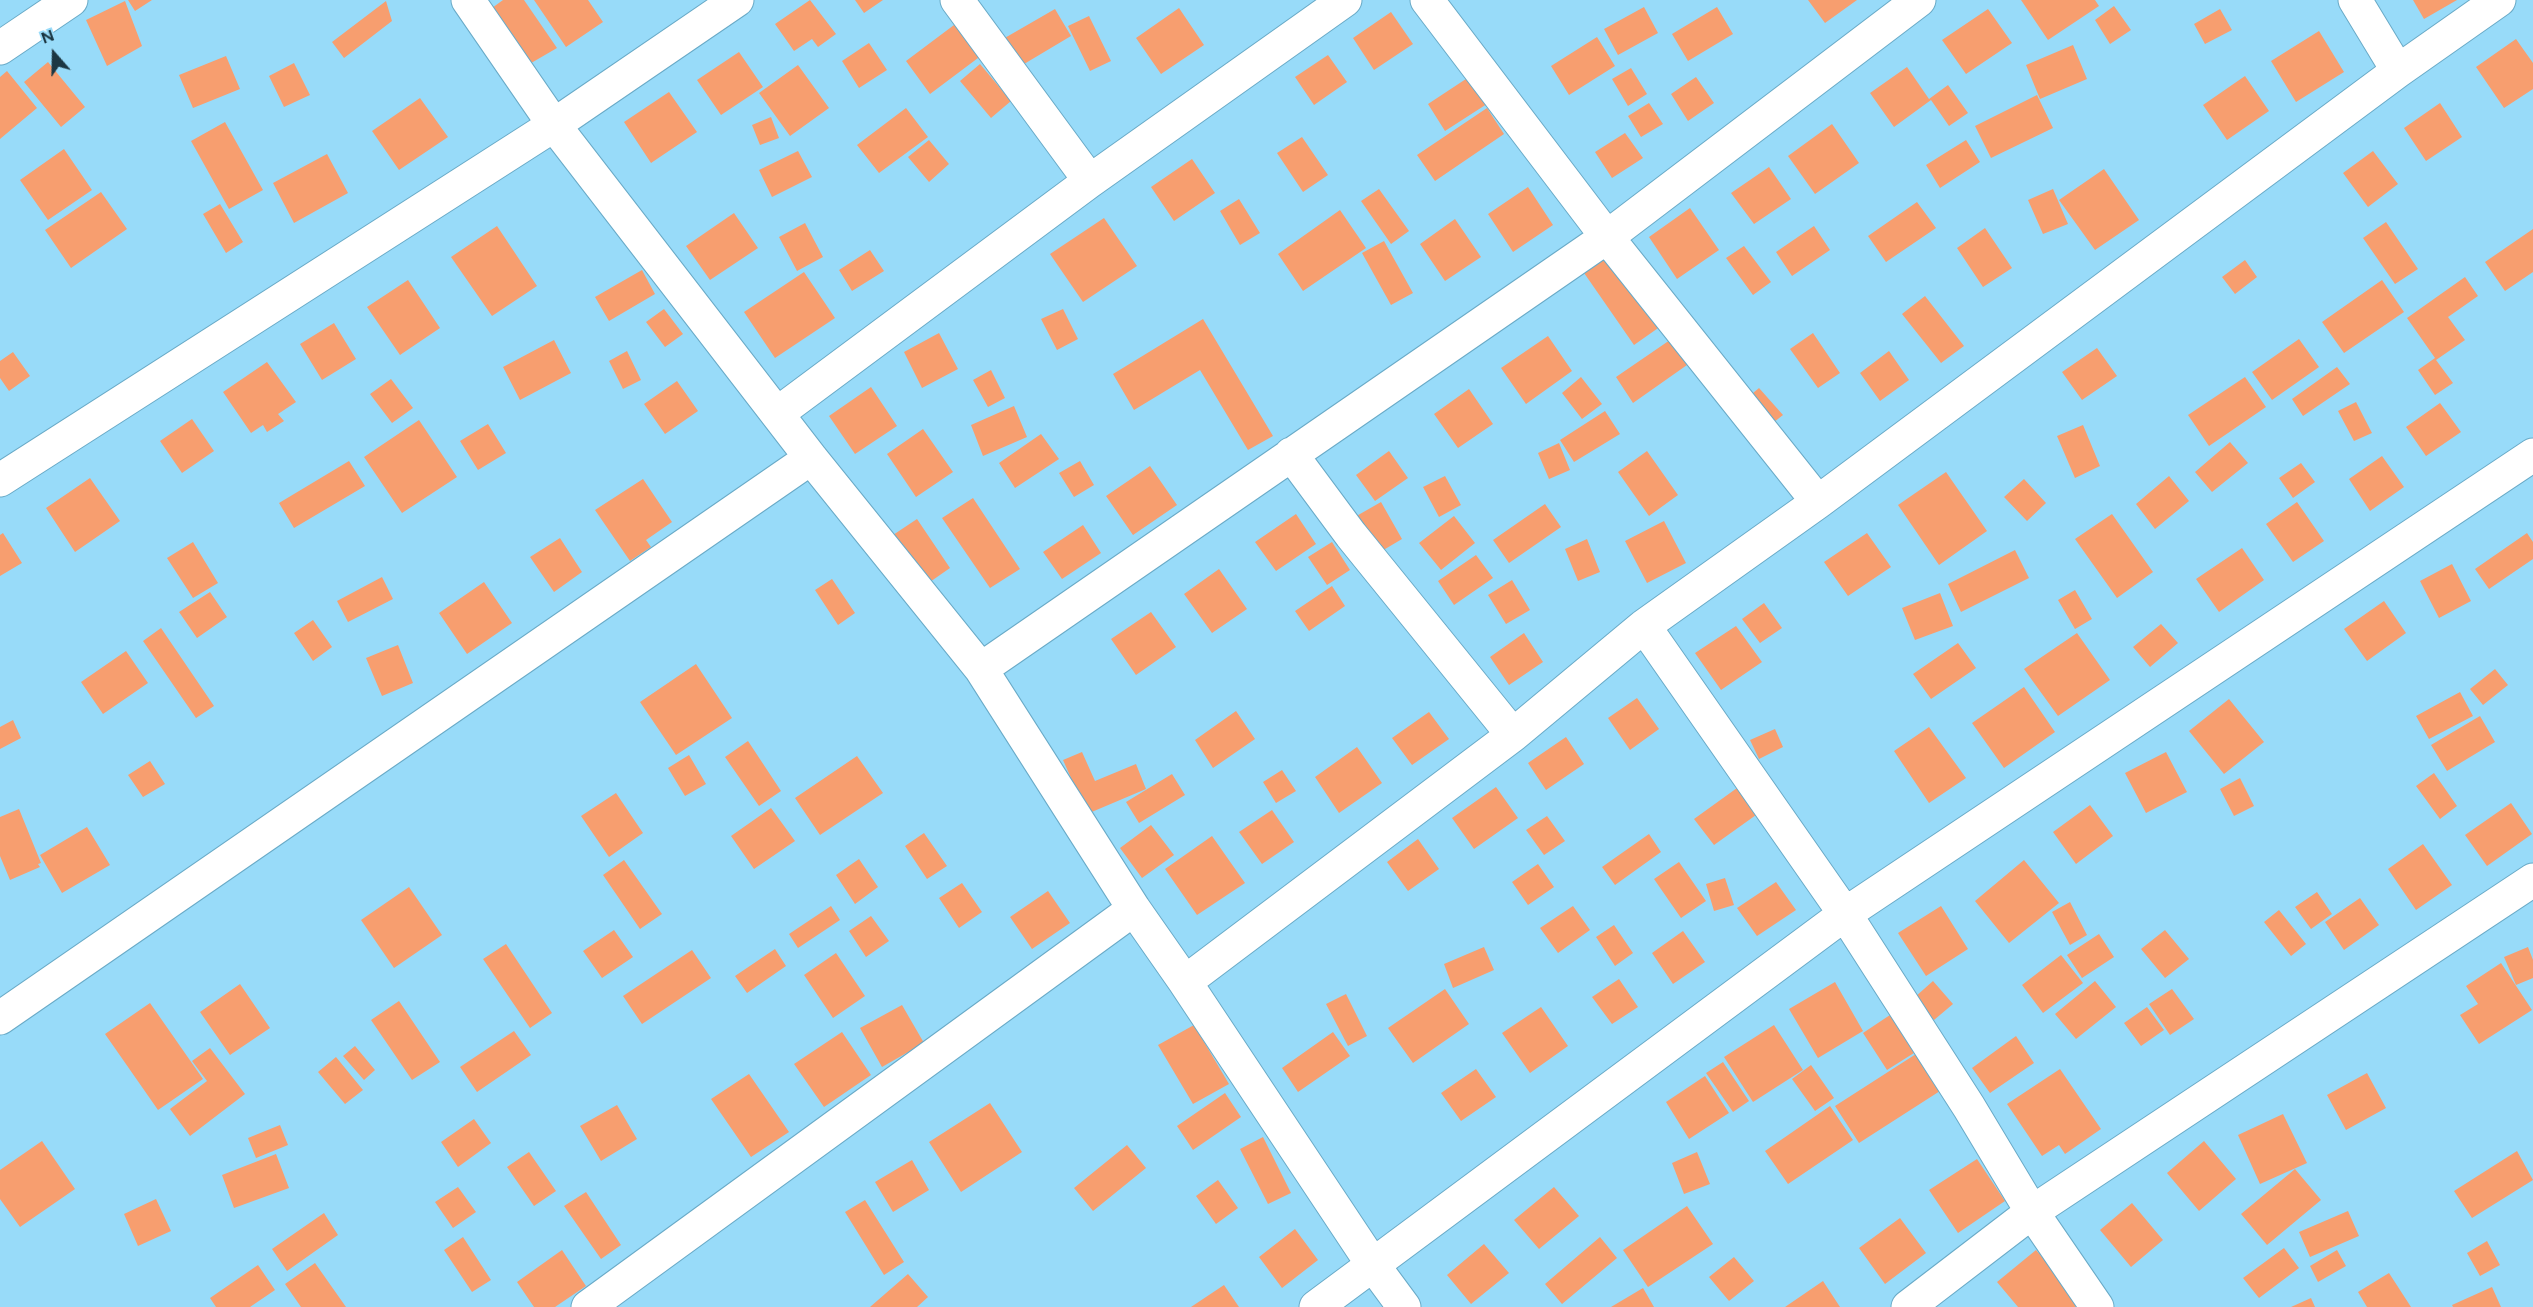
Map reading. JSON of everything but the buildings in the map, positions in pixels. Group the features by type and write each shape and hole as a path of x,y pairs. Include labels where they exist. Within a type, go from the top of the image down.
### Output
{"street":[{"path":"0,48 71,0"},
{"path":"468,0 554,125 811,458 981,669 1134,909 1373,1265 1404,1307"},
{"path":"0,480 554,125 737,0"},
{"path":"957,0 1090,182"},
{"path":"778,413 1090,182 1345,0"},
{"path":"1427,0 1606,237 1818,502"},
{"path":"981,669 1606,237 1918,0"},
{"path":"2355,0 2398,71"},
{"path":"1185,982 1513,735 1644,626 1818,502 2398,71 2499,0"},
{"path":"1291,454 1364,551 1513,735"},
{"path":"1316,1307 1845,914 2533,455"},
{"path":"0,1018 811,458"},
{"path":"1644,626 1845,914 1969,1107 2032,1212 2097,1307"},
{"path":"1908,1307 2032,1212 2533,880"},
{"path":"588,1307 1134,909"}]}
